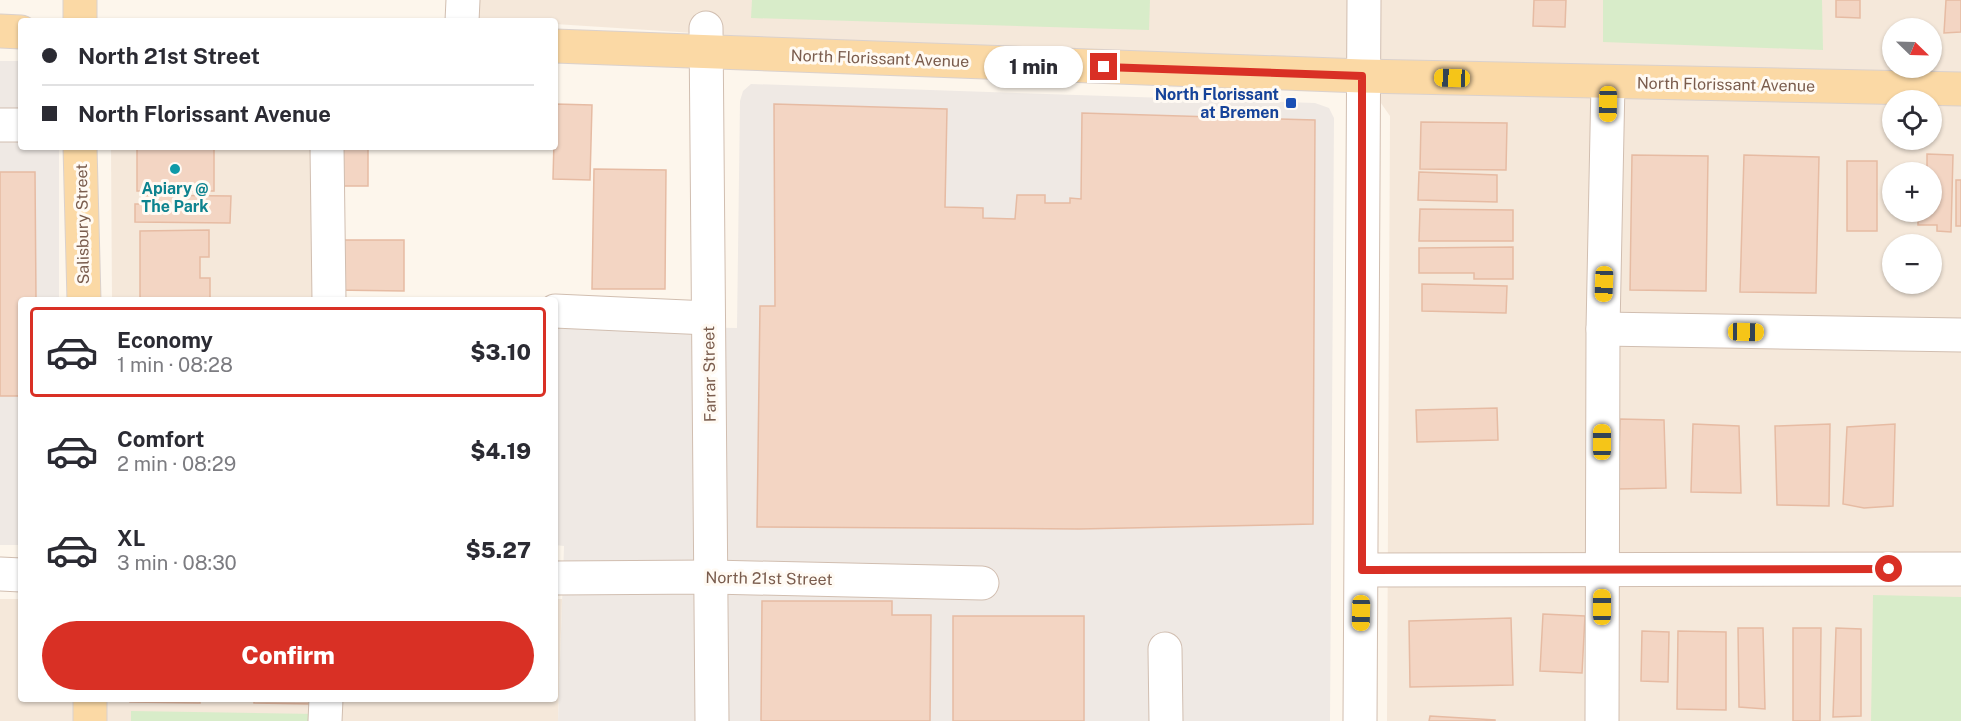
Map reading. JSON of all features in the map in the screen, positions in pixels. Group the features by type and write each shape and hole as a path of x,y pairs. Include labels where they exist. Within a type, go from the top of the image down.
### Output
{"main road":[{"path":"80,0 80,18"},
{"path":"0,31 18,32"},
{"name":"North Florissant Avenue","path":"558,46 705,40 1362,76 1961,89"},
{"name":"Salisbury Street","path":"80,150 84,297"},
{"path":"90,702 90,721"}],"street":[{"path":"462,18 463,0"},
{"path":"1360,721 1364,0"},
{"name":"Farrar Street","path":"705,40 712,721"},
{"path":"1602,721 1603,329 1608,82"},
{"path":"0,125 18,125"},
{"path":"327,150 329,297"},
{"path":"558,311 708,318"},
{"path":"1603,329 1961,335"},
{"path":"1362,570 1961,569"},
{"path":"0,574 18,574"},
{"name":"North 21st Street","path":"558,578 711,577 982,583"},
{"path":"1165,649 1166,721"},
{"path":"326,702 326,721"}],"shaded area":[{"path":"476,0 1961,0 1961,721 1387,721 1390,116 1362,76 558,24 558,18 476,18"},
{"path":"0,61 18,61 18,150 59,150 59,297 18,297 18,545 0,545"},
{"path":"751,84 1315,103 1329,108 1334,118 1330,721 558,721 564,546 558,545 558,325 737,328 740,101 743,91"},
{"path":"111,150 313,150 313,297 112,297"},
{"path":"0,599 18,599 18,702 558,702 558,599 562,599 558,721 0,721"}],"green space":[{"path":"752,0 1150,0 1149,30 751,18"},
{"path":"1603,0 1822,0 1823,50 1603,42"},
{"path":"1873,595 1961,597 1961,721 1871,721"},
{"path":"131,711 317,714 317,721 131,721"}],"building":[{"path":"1534,0 1566,0 1565,27 1533,26"},
{"path":"1836,0 1860,0 1860,18 1836,17"},
{"path":"1946,0 1961,0 1961,32 1944,33"},
{"path":"558,104 592,105 590,180 553,179 554,150 558,150"},
{"path":"774,104 947,109 945,207 983,208 983,218 1015,219 1017,195 1045,195 1045,203 1070,203 1070,198 1081,199 1082,113 1315,120 1313,524 1079,529 757,527 760,306 775,306"},
{"path":"1421,122 1507,123 1506,170 1420,169"},
{"name":"Apiary @ The Park","path":"137,150 214,150 214,191 137,191"},
{"path":"336,150 368,150 368,186 336,186"},
{"path":"1927,154 1953,155 1951,232 1937,231 1937,225 1918,225 1918,222 1942,222 1942,162 1927,162"},
{"path":"1632,155 1708,156 1706,291 1630,290"},
{"path":"1744,155 1819,157 1816,293 1740,292"},
{"path":"1847,161 1877,161 1877,231 1847,231"},
{"path":"594,169 666,170 665,289 592,289"},
{"path":"0,172 35,172 36,297 18,297 18,396 0,396"},
{"path":"1419,172 1497,175 1497,202 1418,200"},
{"path":"1956,180 1961,180 1961,226 1956,226"},
{"path":"141,195 231,196 230,223 135,222 135,204 141,204"},
{"path":"1420,209 1513,210 1513,241 1419,241"},
{"path":"209,230 209,257 200,257 200,278 210,278 210,297 140,297 140,231"},
{"path":"334,240 404,240 404,291 334,290"},
{"path":"1513,247 1513,279 1474,279 1474,273 1419,273 1419,248"},
{"path":"1422,284 1507,286 1506,313 1422,311"},
{"path":"1497,408 1498,440 1417,442 1416,410"},
{"path":"1620,419 1664,420 1666,488 1618,489"},
{"path":"1693,424 1739,426 1741,493 1691,492"},
{"path":"1830,424 1829,506 1777,505 1775,426"},
{"path":"1895,424 1893,506 1864,508 1843,504 1847,427"},
{"path":"762,601 892,601 892,615 931,615 930,721 761,721"},
{"path":"1543,614 1585,616 1582,673 1540,671"},
{"path":"953,616 1084,616 1084,721 953,721"},
{"path":"1511,618 1513,685 1410,687 1409,621"},
{"path":"1738,628 1763,628 1765,709 1739,707"},
{"path":"1793,628 1821,628 1820,721 1793,721"},
{"path":"1836,628 1861,629 1861,716 1833,717"},
{"path":"1642,631 1669,632 1668,682 1641,681"},
{"path":"1678,631 1726,632 1726,710 1677,709"},
{"path":"130,702 200,702 200,703"},
{"path":"311,702 311,704 254,703"},
{"path":"1430,716 1495,720 1495,721 1429,721"}],"place":[{"name":"North Florissant at Bremen","path":"1291,103"},
{"name":"Apiary @ The Park","path":"175,169"}],"route":[{"path":"1104,67 1362,76 1362,570 1889,569"}]}
